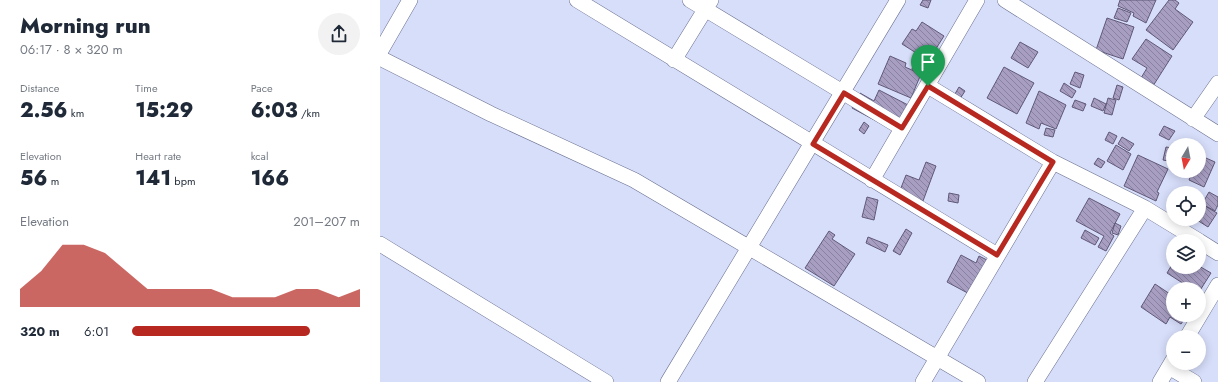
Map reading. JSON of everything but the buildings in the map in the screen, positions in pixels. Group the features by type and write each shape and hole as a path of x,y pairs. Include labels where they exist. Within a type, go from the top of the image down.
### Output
{"street":[{"path":"380,52 410,0"},
{"path":"577,0 997,255"},
{"path":"690,0 708,5 844,93 902,128"},
{"path":"668,382 844,93 898,0"},
{"path":"872,180 977,0"},
{"path":"1005,0 1218,134"},
{"path":"674,60 708,5"},
{"path":"380,58 491,114 634,180 978,382"},
{"path":"1193,119 1218,83"},
{"path":"928,86 1053,162 1145,208 1188,234"},
{"path":"923,382 938,359 997,255 1053,162"},
{"path":"1035,382 1145,208"},
{"path":"1206,245 1218,253"},
{"path":"382,248 606,382"},
{"path":"1191,330 1218,285"},
{"path":"1160,382 1167,370"},
{"path":"1179,370 1194,382"}],"route":[{"path":"928,86 1053,162 997,255 813,144 844,93 902,128 928,86"}]}
